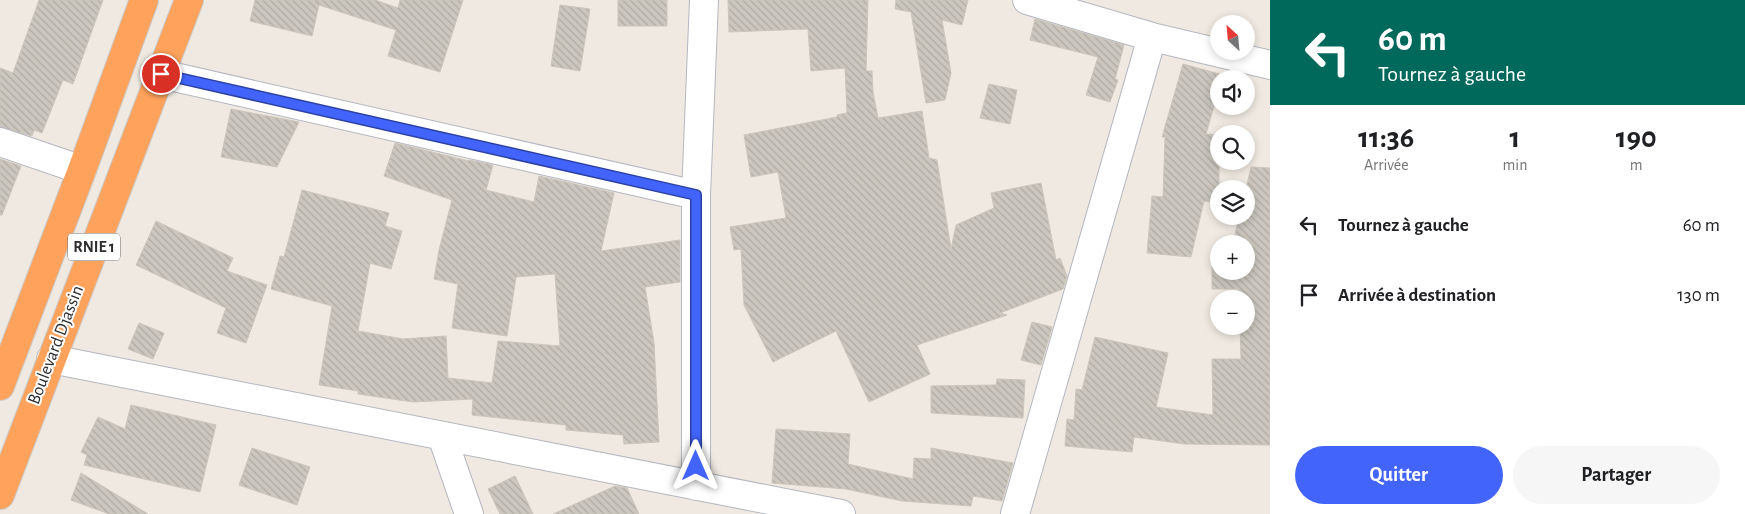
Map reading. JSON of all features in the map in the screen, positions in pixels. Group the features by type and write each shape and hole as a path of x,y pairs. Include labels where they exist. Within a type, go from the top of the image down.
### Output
{"highway":[{"name":"RNIE 1","path":"0,386 144,0"},
{"name":"Boulevard Djassin","path":"0,495 189,0"}],"street":[{"path":"696,486 696,195 704,0"},
{"path":"1027,0 1152,37 1270,65"},
{"path":"1015,514 1152,37"},
{"path":"161,74 696,195"},
{"path":"0,142 82,170"},
{"path":"51,359 841,514"},
{"path":"442,436 469,514"}],"building":[{"path":"39,0 103,0 73,84 63,80 42,133 34,130 32,136 0,127 0,68 13,73"},
{"path":"255,0 375,0 398,8 400,0 463,0 440,72 388,56 396,30 319,5 312,36 250,21"},
{"path":"618,0 667,0 667,26 618,26"},
{"path":"728,0 868,0 866,71 872,71 873,92 878,118 922,111 929,158 937,160 951,249 956,225 994,208 991,193 1041,183 1056,260 1060,258 1067,276 1063,289 1000,313 1007,315 917,345 930,374 869,402 836,331 773,362 744,305 741,249 734,250 730,227 786,218 778,172 751,177 744,135 837,117 837,115 847,113 845,68 811,71 808,29 729,32"},
{"path":"896,0 968,0 962,25 942,20 951,73 945,100 926,103 911,12 895,9"},
{"path":"560,5 590,9 580,71 551,66"},
{"path":"1035,19 1124,45 1115,79 1118,80 1110,102 1086,95 1098,57 1030,40"},
{"path":"1183,64 1210,71 1211,115 1206,134 1210,134 1210,170 1219,170 1219,180 1210,180 1210,202 1204,201 1191,257 1147,253 1152,196 1163,197 1165,137 1162,137"},
{"path":"989,84 1017,90 1010,124 980,118"},
{"path":"231,109 299,122 277,167 221,157"},
{"path":"395,143 493,165 486,190 534,202 539,176 614,193 601,251 680,240 680,282 645,287 654,343 659,442 624,444 623,435 566,430 566,425 472,415 473,399 413,402 358,394 358,391 319,385 332,306 271,289 280,256 284,257 302,190 389,213 385,226 402,231 391,269 370,263 358,331 403,339 446,336 448,378 492,383 498,341 560,346 555,274 516,277 507,336 452,328 458,284 434,279 439,250 452,200 384,176"},
{"path":"0,159 21,166 2,215 0,215"},
{"path":"1255,167 1270,168 1270,445 1184,444 1134,437 1132,452 1065,446 1067,419 1074,420 1076,389 1082,390 1095,337 1168,353 1156,407 1213,415 1212,359 1241,359 1240,335 1255,335 1255,290 1212,289 1212,280 1255,280 1255,235 1235,235 1237,225 1255,225 1255,180 1248,180 1250,170 1255,170"},
{"path":"156,221 233,258 227,271 267,285 246,343 217,333 226,308 136,265"},
{"path":"1032,322 1052,327 1041,365 1021,360"},
{"path":"139,323 164,333 153,359 128,349"},
{"path":"997,379 1025,380 1023,418 931,413 931,386 996,385"},
{"path":"131,405 216,425 200,492 84,465 87,455 81,452 98,417 125,429"},
{"path":"776,429 850,434 848,464 913,479 914,458 931,459 931,448 1013,463 1002,501 973,496 971,506 902,501 846,489 772,483"},
{"path":"252,448 310,467 297,505 239,485"},
{"path":"81,473 148,514 109,514 71,500"},
{"path":"515,476 533,514 500,514 488,489"},
{"path":"615,486 627,488 639,514 553,514"}],"route":[{"path":"161,74 696,195 696,466"}]}
